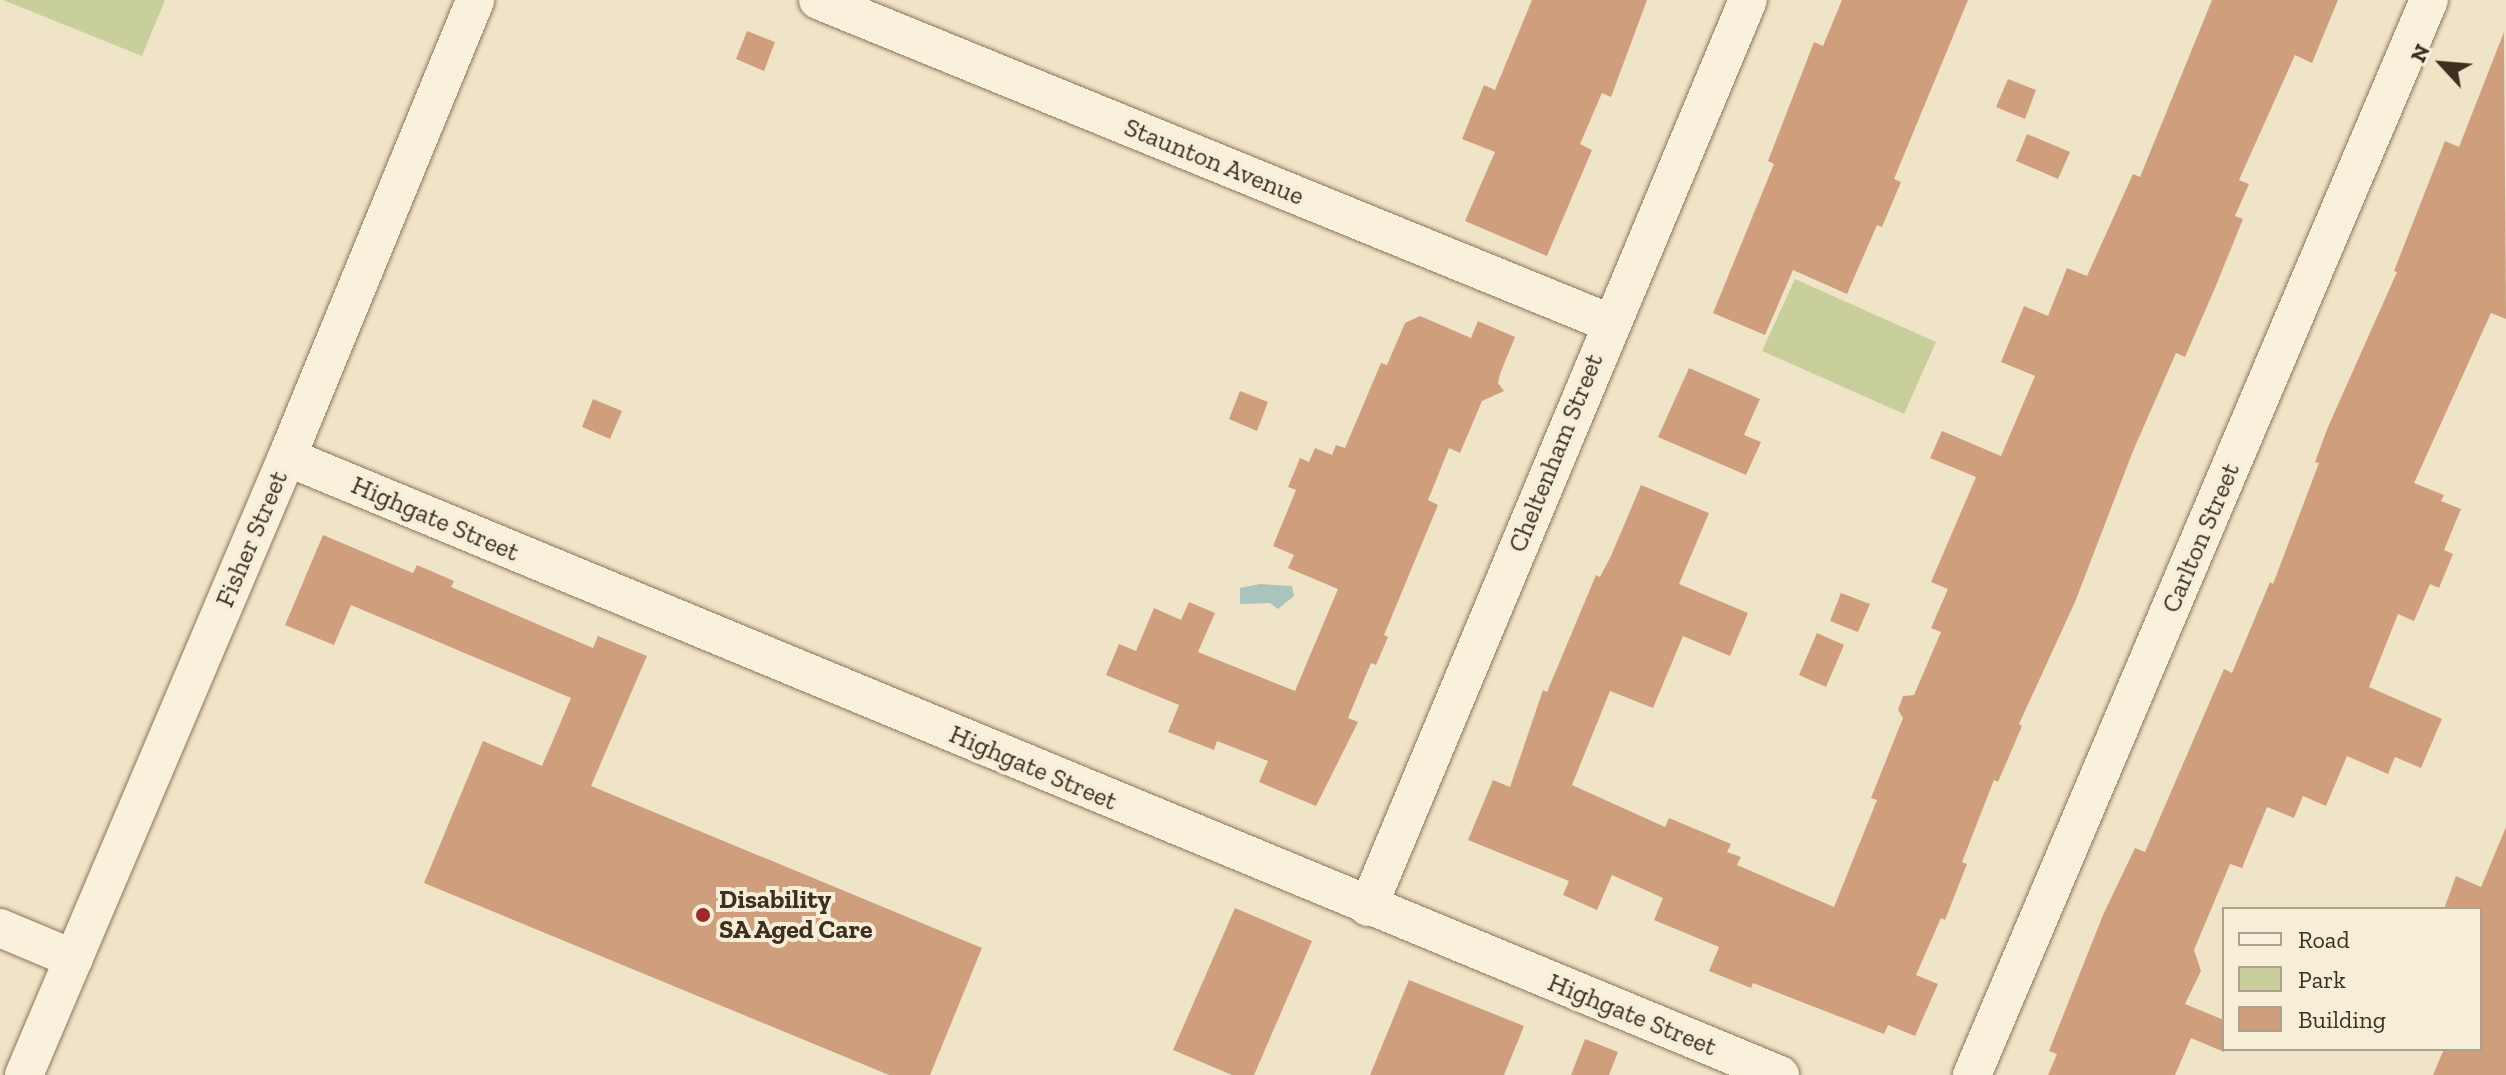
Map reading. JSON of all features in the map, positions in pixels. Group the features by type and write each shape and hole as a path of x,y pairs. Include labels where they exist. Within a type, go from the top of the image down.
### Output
{"street":[{"name":"Fisher Street","path":"24,1075 287,457 475,0"},
{"name":"Staunton Avenue","path":"818,0 1610,323"},
{"name":"Cheltenham Street","path":"1368,907 1610,323 1748,0"},
{"name":"Carlton Street","path":"1972,1075 2429,0"},
{"name":"Highgate Street","path":"287,457 1780,1075"},
{"path":"0,928 74,959"}],"green space":[{"path":"3,0 165,0 142,56"},
{"path":"1795,279 1936,342 1904,414 1762,351"}],"water":[{"path":"1260,584 1292,586 1294,596 1278,609 1270,603 1240,604 1240,588"}],"building":[{"path":"1532,0 1647,0 1611,97 1602,93 1580,144 1592,150 1547,256 1465,221 1495,152 1462,139 1484,85 1495,90"},
{"path":"1842,0 1968,0 1894,179 1901,182 1882,227 1877,225 1847,294 1793,270 1765,335 1713,313 1774,164 1768,161 1814,42 1823,46"},
{"path":"2212,0 2338,0 2312,63 2295,55 2239,180 2249,184 2235,216 2243,219 2215,288 2185,357 2176,353 2133,451 2075,602 2019,724 2022,726 1998,782 1994,780 1962,862 1967,864 1945,920 1941,918 1916,975 1938,984 1915,1036 1888,1025 1884,1034 1753,983 1751,988 1709,971 1719,947 1654,920 1663,898 1612,875 1597,910 1563,895 1569,881 1468,840 1493,780 1510,787 1543,690 1547,692 1596,575 1600,577 1611,556 1641,485 1709,513 1679,584 1748,613 1730,656 1683,636 1653,708 1610,691 1572,785 1665,827 1669,818 1731,844 1727,852 1741,857 1737,865 1834,907 1877,800 1871,798 1903,718 1898,710 1903,696 1914,695 1941,632 1931,628 1948,589 1931,582 1976,477 1930,458 1942,431 2001,456 2035,376 2001,362 2024,306 2048,316 2067,268 2087,276 2133,174 2140,177"},
{"path":"747,31 775,42 764,71 736,59"},
{"path":"2504,32 2506,319 2491,313 2414,483 2444,495 2441,501 2461,509 2444,550 2453,554 2439,588 2430,584 2414,621 2398,614 2369,687 2442,719 2421,768 2395,757 2388,774 2347,756 2326,806 2303,796 2294,818 2267,807 2242,868 2230,864 2194,950 2201,971 2185,1004 2222,1019 2224,1052 2191,1038 2175,1075 2048,1075 2057,1054 2049,1051 2103,915 2135,848 2145,852 2224,669 2232,673 2270,582 2273,584 2319,463 2315,462 2328,427 2397,272 2394,271 2445,141 2459,147"},
{"path":"2008,79 2036,90 2025,119 1996,107"},
{"path":"2027,134 2070,152 2058,179 2016,161"},
{"path":"1420,316 1471,338 1478,321 1515,337 1498,383 1504,391 1482,401 1460,453 1449,448 1428,500 1438,505 1384,635 1388,637 1376,665 1371,663 1348,718 1358,722 1316,806 1259,782 1268,761 1217,741 1214,750 1168,732 1179,705 1106,675 1119,644 1136,651 1154,608 1181,620 1189,602 1215,613 1198,652 1295,691 1338,589 1288,568 1294,555 1273,546 1296,490 1288,487 1300,458 1309,462 1315,448 1332,455 1336,445 1345,448 1381,363 1387,365 1405,323"},
{"path":"1689,368 1760,399 1744,435 1761,442 1746,475 1658,437"},
{"path":"1240,391 1268,402 1257,431 1229,419"},
{"path":"593,399 622,411 610,439 582,427"},
{"name":"Disability SA Aged Care","path":"323,535 413,573 417,565 454,581 451,587 593,648 598,636 647,656 591,786 982,948 930,1075 889,1075 424,883 483,741 542,766 571,698 351,605 334,645 285,625"},
{"path":"1841,593 1870,604 1858,632 1830,621"},
{"path":"1817,633 1844,645 1826,687 1799,675"},
{"path":"2506,827 2506,1075 2433,1075 2443,1051 2482,1051 2482,907 2445,907 2456,876 2481,887"},
{"path":"1235,908 1312,941 1254,1075 1232,1075 1173,1050"},
{"path":"1409,980 1524,1026 1504,1075 1370,1075"},
{"path":"1585,1039 1618,1052 1609,1075 1571,1075"}],"place":[{"name":"Disability SA Aged Care","path":"703,915"}]}
